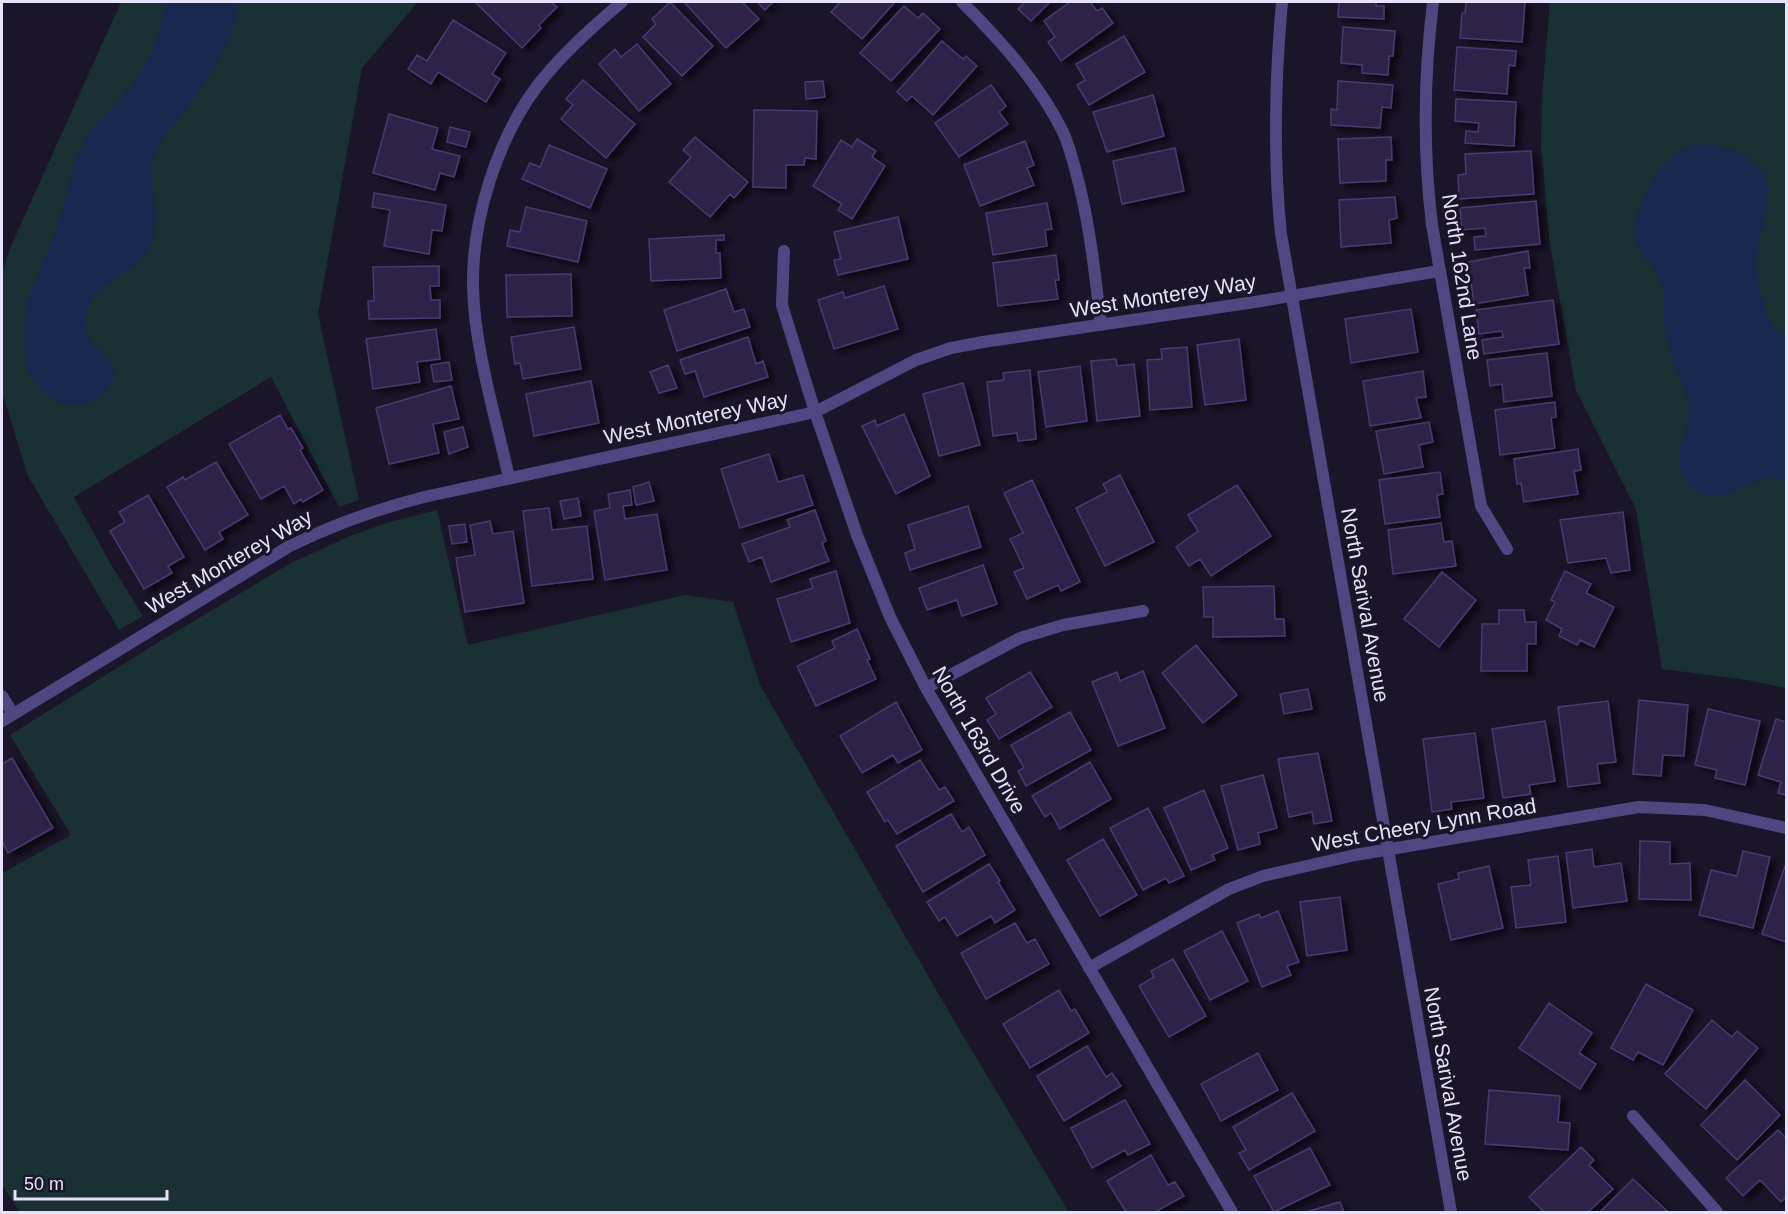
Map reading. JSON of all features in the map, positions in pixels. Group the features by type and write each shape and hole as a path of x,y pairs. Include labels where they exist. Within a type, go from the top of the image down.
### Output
{"street":[{"path":"509,478 476,316 473,286 474,257 483,202 497,160 522,110 538,86 574,45 622,2"},
{"path":"962,2 1007,48 1027,74 1064,133 1085,206 1101,325"},
{"name":"North Sarival Avenue","path":"1282,2 1277,64 1276,189 1290,296 1451,1212"},
{"name":"North 162nd Lane","path":"1433,2 1425,104 1428,192 1439,271 1481,506 1507,549"},
{"name":"North 163rd Drive","path":"784,250 782,305 857,535 890,617 926,688 1232,1212"},
{"name":"West Monterey Way","path":"7,718 251,569 310,536 366,513 509,478 816,412 916,360 951,348 1439,271"},
{"path":"926,688 1020,638 1063,626 1143,611"},
{"path":"2,696 7,718"},
{"name":"West Cheery Lynn Road","path":"1089,968 1229,889 1263,876 1389,849 1639,807 1705,810 1786,828"},
{"path":"1633,1116 1717,1212"}],"green space":[{"path":"121,2 418,2 362,68 318,314 359,500 339,507 271,377 74,497 110,563 143,616 119,630 28,476 2,392 2,273 11,246"},
{"path":"1550,2 1786,2 1786,688 1747,680 1662,669 1636,509 1576,390 1550,245 1541,147 1542,98"},
{"path":"437,510 468,645 685,595 733,602 760,685 953,1019 1069,1212 20,1212 2,1185 2,873 71,835 10,735 291,563 350,536 386,523"}],"water":[{"path":"164,2 238,2 232,32 219,60 164,138 155,156 152,177 157,221 151,246 138,263 103,288 87,312 87,333 113,366 112,383 96,400 86,404 67,404 49,397 34,382 29,372 24,346 27,306 60,217 72,171 83,144 91,131 139,75 156,40"},
{"path":"1707,144 1730,149 1750,160 1760,170 1766,181 1768,204 1759,242 1757,272 1768,317 1777,331 1786,339 1786,480 1764,479 1718,496 1700,494 1691,488 1683,479 1679,469 1679,458 1687,424 1688,402 1668,346 1663,318 1661,282 1638,248 1634,235 1640,205 1664,164 1683,149"}],"building":[{"path":"475,2 551,2 557,7 539,25 541,28 522,48"},
{"path":"670,2 713,46 682,76 643,37 656,24 652,19"},
{"path":"684,2 742,2 759,19 726,48"},
{"path":"757,2 773,2 765,10"},
{"path":"840,2 895,2 862,39 831,12"},
{"path":"1022,2 1050,2 1031,21 1018,9 1024,3"},
{"path":"1070,2 1090,2 1097,11 1102,8 1113,23 1061,61 1048,42 1055,37 1044,21"},
{"path":"1339,2 1376,2 1376,6 1384,6 1384,19 1338,17"},
{"path":"1466,2 1525,2 1522,42 1460,38 1462,13 1465,13"},
{"path":"904,6 918,18 923,13 940,29 891,81 860,53"},
{"path":"453,20 506,53 492,74 500,79 486,102 438,72 431,84 408,69 417,55 427,61"},
{"path":"1343,27 1395,31 1393,56 1389,56 1388,75 1362,73 1362,65 1341,63"},
{"path":"1124,36 1145,72 1089,105 1077,85 1085,80 1076,64"},
{"path":"942,41 963,59 966,56 977,66 933,115 912,96 907,101 897,92"},
{"path":"637,44 671,84 639,111 599,64 615,49 621,57"},
{"path":"1457,47 1516,51 1515,66 1509,65 1507,94 1454,90"},
{"path":"583,80 635,124 606,158 561,119 573,105 566,99"},
{"path":"823,81 825,97 806,99 805,82"},
{"path":"1338,81 1393,85 1391,108 1382,107 1380,128 1331,125 1331,109 1337,110"},
{"path":"991,85 1006,106 999,112 1008,124 959,157 935,123"},
{"path":"1153,95 1164,136 1107,152 1093,112"},
{"path":"1456,99 1516,102 1514,146 1465,143 1466,131 1478,132 1479,123 1455,121"},
{"path":"754,110 817,111 816,159 805,158 804,165 786,165 786,188 753,187"},
{"path":"389,114 438,128 432,149 460,156 454,177 440,173 435,190 373,173"},
{"path":"450,127 470,132 466,147 447,142"},
{"path":"695,137 748,182 734,198 730,194 710,217 669,182 691,157 683,150"},
{"path":"1391,137 1392,160 1386,160 1386,181 1340,183 1338,139"},
{"path":"857,139 876,151 872,157 885,166 852,219 838,210 842,204 813,186 841,140 852,147"},
{"path":"1025,141 1034,165 1027,168 1034,185 980,206 964,165"},
{"path":"549,145 607,169 590,208 522,179 530,163 540,167"},
{"path":"1175,148 1184,191 1122,204 1113,161"},
{"path":"1531,151 1534,194 1459,199 1458,175 1466,174 1465,154"},
{"path":"374,193 446,205 442,231 432,230 429,254 384,246 390,210 372,207"},
{"path":"1395,197 1397,218 1389,220 1391,243 1341,247 1339,200"},
{"path":"1536,201 1540,244 1475,250 1474,237 1486,236 1485,228 1462,230 1460,208"},
{"path":"1047,203 1052,229 1045,230 1047,246 993,255 986,213"},
{"path":"526,207 587,221 578,262 507,246 510,230 520,232"},
{"path":"898,217 908,259 838,275 834,260 841,259 834,232"},
{"path":"724,235 724,240 716,240 716,253 720,253 721,278 651,281 649,239"},
{"path":"1528,251 1530,268 1524,268 1528,295 1474,304 1468,262"},
{"path":"1056,255 1059,280 1055,280 1058,299 998,306 993,263"},
{"path":"439,266 439,286 430,286 431,300 440,300 440,318 369,319 368,301 374,301 373,267"},
{"path":"571,274 572,316 507,317 506,275"},
{"path":"884,286 898,329 834,349 818,300 843,292 845,298"},
{"path":"726,289 734,312 744,309 750,327 677,351 664,310"},
{"path":"1553,300 1559,344 1484,354 1482,340 1503,337 1502,331 1479,334 1476,310"},
{"path":"1411,309 1418,352 1351,363 1345,319"},
{"path":"574,327 581,369 523,379 520,363 515,364 511,337"},
{"path":"436,329 440,359 417,362 420,382 373,389 366,339"},
{"path":"748,337 756,364 763,361 768,377 704,397 695,371 685,374 680,360"},
{"path":"1239,339 1246,400 1205,405 1197,345"},
{"path":"1187,347 1192,407 1150,410 1147,360 1162,359 1161,349"},
{"path":"1547,353 1552,396 1504,402 1502,384 1490,386 1487,360"},
{"path":"1116,359 1117,366 1134,364 1140,416 1097,421 1091,361"},
{"path":"449,362 452,380 434,382 431,365"},
{"path":"668,365 677,388 659,393 650,372"},
{"path":"1080,366 1087,421 1046,427 1038,372"},
{"path":"1030,370 1036,439 1018,441 1017,433 993,436 987,382 1004,380 1003,373"},
{"path":"1423,371 1426,397 1416,398 1421,418 1370,426 1363,381"},
{"path":"591,381 599,423 534,436 526,394"},
{"path":"963,383 980,445 939,456 923,394"},
{"path":"451,386 459,419 433,424 439,453 389,464 376,408"},
{"path":"1555,402 1556,417 1551,418 1555,448 1500,455 1495,410"},
{"path":"904,414 930,476 896,494 862,426 875,420 877,426"},
{"path":"280,415 303,448 300,450 323,490 303,502 301,499 294,504 284,486 261,499 229,444"},
{"path":"1429,422 1433,442 1419,445 1423,467 1384,474 1376,431"},
{"path":"463,427 468,447 449,454 444,432"},
{"path":"1578,449 1581,470 1574,471 1578,494 1524,502 1521,483 1517,484 1514,459"},
{"path":"769,454 778,482 803,475 813,505 740,528 721,469"},
{"path":"216,462 248,515 219,532 223,539 205,550 167,487 183,477 185,480"},
{"path":"1440,472 1443,494 1437,495 1440,517 1385,524 1379,480"},
{"path":"1120,475 1154,542 1105,566 1076,508 1107,492 1103,484"},
{"path":"1032,480 1080,582 1061,591 1058,585 1027,599 1014,572 1024,568 1010,539 1023,533 1004,493"},
{"path":"649,482 654,501 636,505 633,487"},
{"path":"1237,485 1271,536 1211,576 1200,559 1189,566 1176,547 1198,531 1188,515"},
{"path":"630,490 632,505 623,506 625,519 657,514 667,570 605,580 594,511 610,508 608,494"},
{"path":"148,495 184,557 168,566 172,573 144,589 110,531 125,522 119,512"},
{"path":"578,498 581,516 564,519 560,501"},
{"path":"968,506 981,547 910,570 905,553 915,549 908,525"},
{"path":"549,508 552,530 587,526 593,579 532,586 523,511"},
{"path":"815,510 826,541 822,543 829,561 771,582 762,557 749,562 742,544 790,527 787,520"},
{"path":"1623,512 1630,570 1611,573 1606,558 1568,563 1560,520"},
{"path":"490,521 493,534 513,531 524,603 465,612 456,558 475,555 470,525"},
{"path":"1441,523 1444,542 1452,541 1456,566 1393,574 1388,530"},
{"path":"465,524 467,542 452,544 449,526"},
{"path":"983,565 997,604 962,616 957,600 927,610 919,588"},
{"path":"836,571 850,623 791,642 777,599 813,588 810,579"},
{"path":"1565,571 1591,584 1586,593 1614,607 1594,647 1580,640 1577,645 1559,636 1562,629 1546,620 1555,602 1551,600"},
{"path":"1442,572 1476,600 1439,647 1404,619"},
{"path":"1274,586 1275,619 1284,619 1285,636 1213,637 1213,617 1204,617 1203,587"},
{"path":"1499,610 1524,610 1525,622 1536,622 1536,644 1527,644 1527,671 1481,671 1482,624 1499,624"},
{"path":"857,629 876,679 816,706 797,666 835,648 832,641"},
{"path":"1196,645 1237,695 1203,723 1162,673"},
{"path":"1143,671 1165,728 1118,746 1092,682 1117,672 1120,681"},
{"path":"1030,672 1052,707 999,739 987,720 996,714 986,698"},
{"path":"1308,689 1312,709 1284,714 1280,694"},
{"path":"1639,700 1688,705 1684,756 1663,755 1661,776 1633,774"},
{"path":"1608,701 1616,762 1597,764 1600,783 1568,787 1558,707"},
{"path":"896,702 922,750 898,763 893,755 862,773 840,736"},
{"path":"1708,709 1760,721 1745,785 1715,778 1717,770 1695,765"},
{"path":"1070,712 1091,750 1026,786 1018,771 1024,768 1011,745"},
{"path":"1776,719 1786,722 1786,795 1778,793 1781,782 1758,775"},
{"path":"1545,721 1555,781 1529,785 1531,794 1503,798 1492,729"},
{"path":"1475,733 1484,798 1451,802 1452,809 1432,812 1423,739"},
{"path":"1318,753 1332,821 1314,824 1312,812 1289,817 1278,759"},
{"path":"12,758 53,828 8,853 2,841 2,764"},
{"path":"920,760 939,790 945,787 954,801 897,834 888,820 885,822 867,792"},
{"path":"1090,762 1111,799 1060,829 1051,813 1045,817 1032,796"},
{"path":"1263,775 1277,828 1258,833 1260,844 1238,850 1221,786"},
{"path":"1204,790 1228,848 1212,855 1215,860 1191,870 1164,808"},
{"path":"1148,808 1184,876 1169,883 1166,878 1143,890 1110,828"},
{"path":"951,814 962,832 969,827 985,855 923,892 896,846"},
{"path":"1103,839 1137,895 1100,916 1067,860"},
{"path":"1640,841 1670,842 1670,864 1690,863 1691,900 1639,899"},
{"path":"1592,849 1594,867 1621,863 1627,901 1573,908 1566,853"},
{"path":"1743,851 1770,857 1753,928 1699,915 1711,870 1737,876"},
{"path":"1558,856 1566,922 1516,928 1511,887 1531,885 1528,860"},
{"path":"989,864 1015,910 995,923 991,916 957,936 945,917 939,921 927,902"},
{"path":"1489,866 1503,928 1451,940 1438,884 1459,879 1458,873"},
{"path":"1786,866 1786,942 1762,934"},
{"path":"1340,897 1347,950 1307,956 1300,902"},
{"path":"1278,911 1299,962 1287,966 1291,975 1262,987 1237,923 1259,914 1261,918"},
{"path":"1015,923 1027,943 1035,939 1049,964 986,999 961,953"},
{"path":"1222,931 1248,981 1210,1000 1184,951"},
{"path":"1173,959 1206,1016 1169,1037 1139,986 1154,977 1151,971"},
{"path":"1646,984 1693,1010 1663,1065 1638,1052 1633,1060 1611,1048"},
{"path":"1059,990 1071,1011 1075,1009 1089,1033 1030,1068 1003,1024"},
{"path":"1549,1003 1592,1033 1579,1053 1596,1064 1580,1089 1519,1048"},
{"path":"1712,1020 1732,1037 1737,1031 1758,1048 1706,1109 1665,1074"},
{"path":"1087,1046 1106,1077 1112,1073 1121,1086 1064,1121 1037,1076"},
{"path":"1258,1053 1278,1090 1221,1121 1201,1084"},
{"path":"1745,1080 1780,1115 1737,1160 1701,1125"},
{"path":"1489,1090 1560,1096 1558,1122 1570,1123 1568,1150 1485,1144"},
{"path":"1292,1093 1315,1131 1249,1170 1239,1153 1246,1150 1233,1127"},
{"path":"1125,1100 1150,1144 1128,1155 1125,1150 1092,1168 1071,1128"},
{"path":"1778,1130 1786,1138 1786,1197 1781,1202 1760,1180 1743,1196 1726,1178"},
{"path":"1581,1147 1594,1160 1589,1165 1613,1189 1588,1212 1544,1212 1529,1197"},
{"path":"1310,1148 1330,1185 1274,1212 1254,1176"},
{"path":"1151,1155 1168,1185 1175,1182 1184,1196 1155,1212 1126,1212 1107,1181"},
{"path":"1633,1179 1668,1212 1600,1212"},
{"path":"1340,1202 1344,1212 1306,1212"}]}
